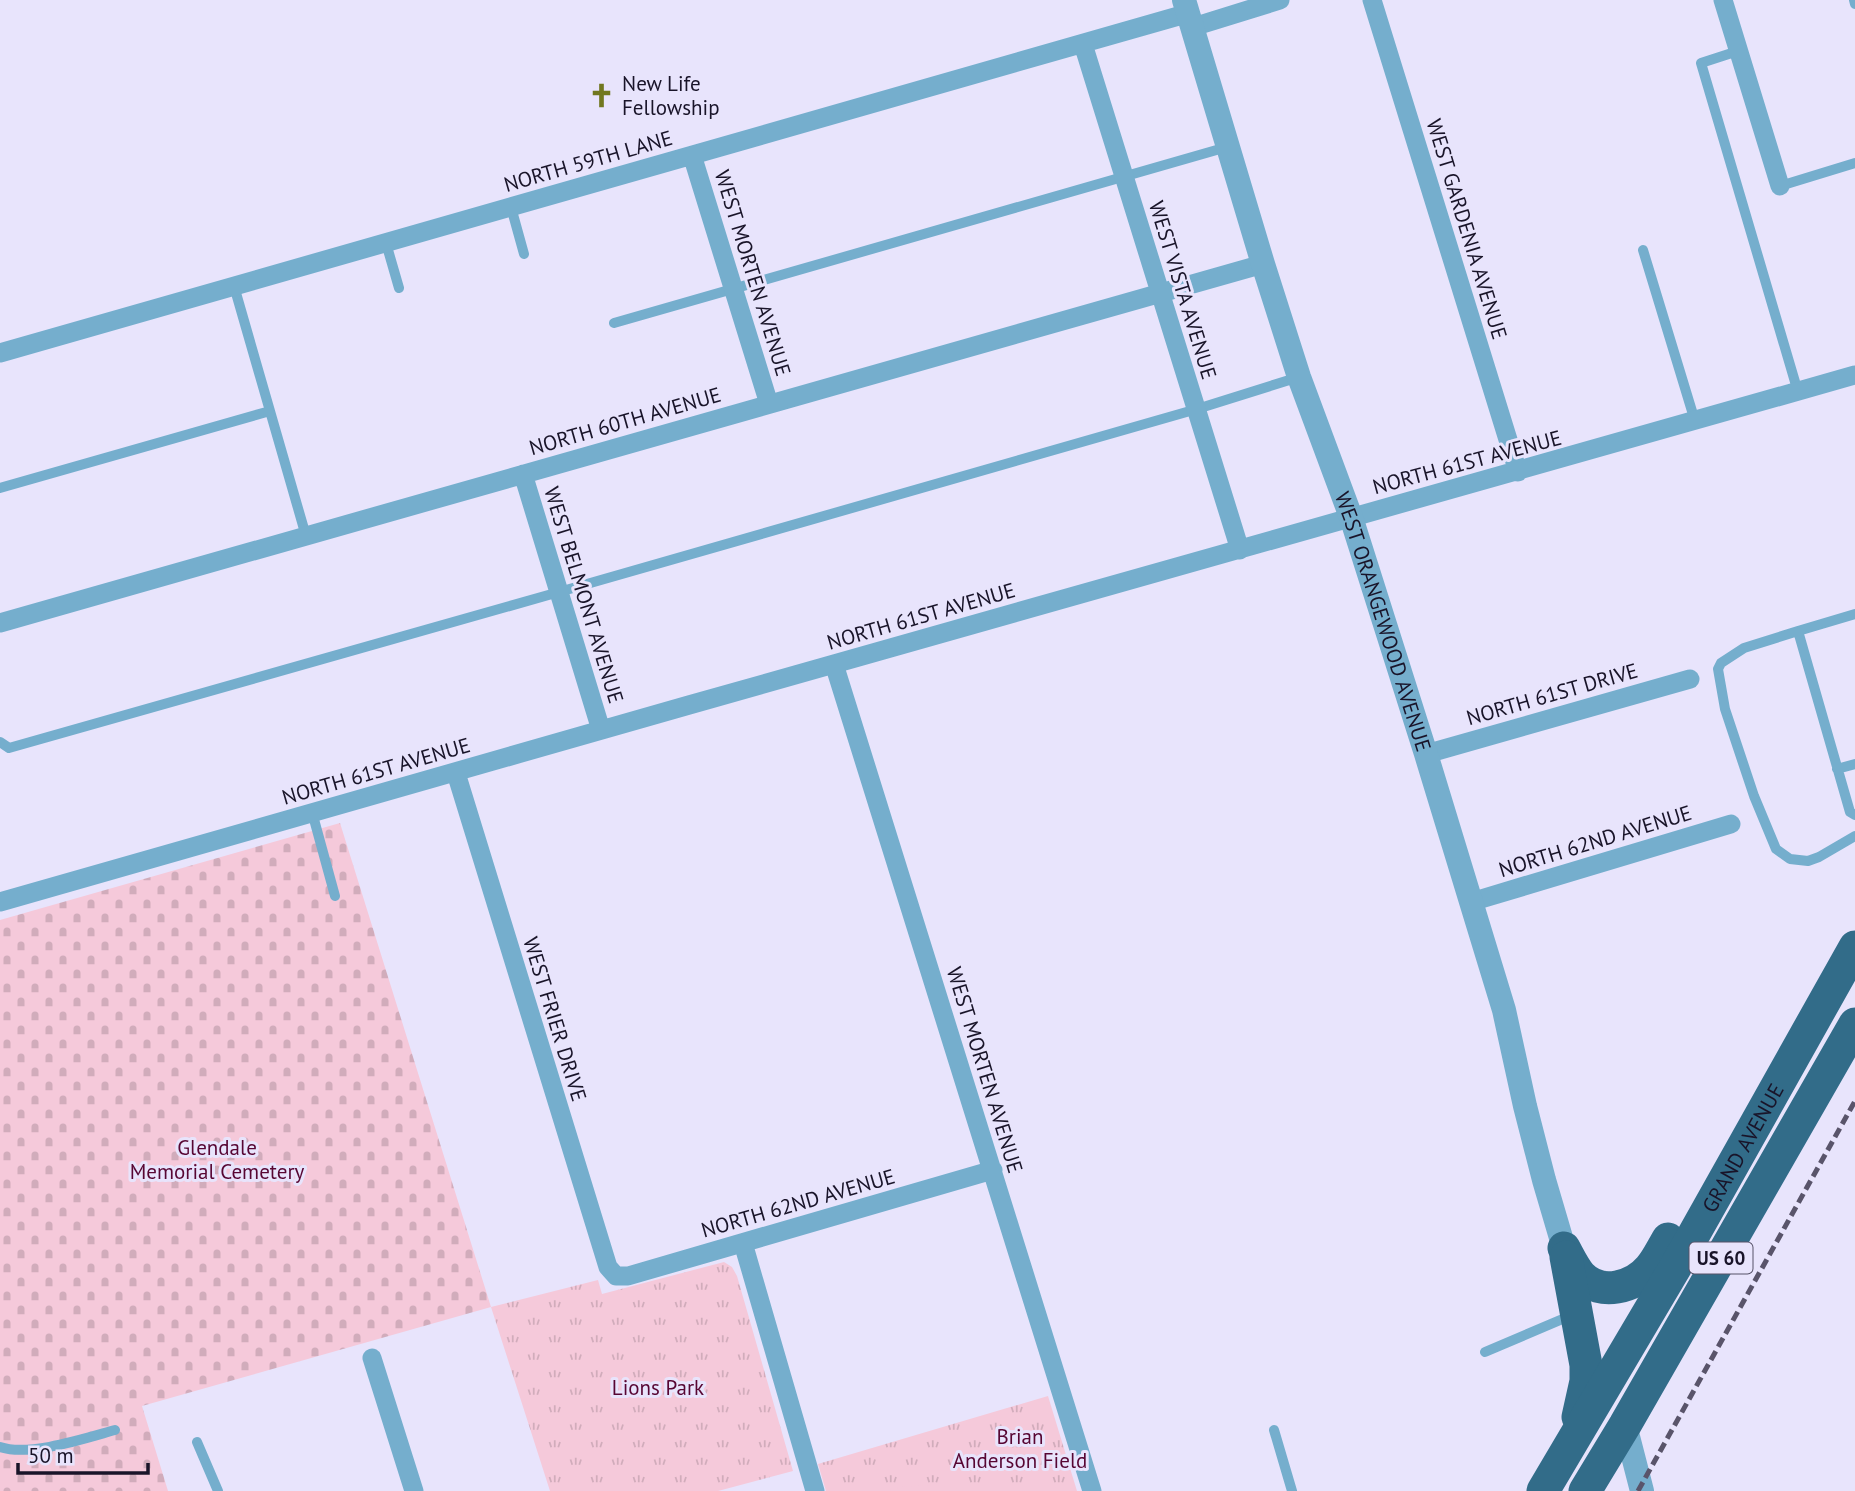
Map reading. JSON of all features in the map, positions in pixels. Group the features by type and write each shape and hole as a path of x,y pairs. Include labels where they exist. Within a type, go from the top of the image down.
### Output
{"highway":[{"name":"GRAND AVENUE","path":"1544,1491 1676,1266 1855,947"},
{"name":"GRAND AVENUE","path":"1585,1491 1855,1024"},
{"path":"1564,1248 1575,1268 1589,1283 1613,1288 1640,1279 1652,1266 1755,1084 1794,1054"},
{"path":"1561,1460 1577,1420 1586,1381 1586,1366 1564,1248"},
{"path":"1625,1425 1627,1377 1670,1304 1676,1266"}],"street":[{"name":"NORTH 59TH LANE","path":"0,353 1189,13 1280,0"},
{"name":"WEST GARDENIA AVENUE","path":"1372,0 1518,472"},
{"path":"1723,0 1780,186"},
{"name":"WEST ORANGEWOOD AVENUE","path":"1189,13 1263,264 1300,377 1351,517 1504,1010 1525,1106 1564,1248"},
{"name":"WEST VISTA AVENUE","path":"1083,44 1240,550"},
{"name":"WEST MORTEN AVENUE","path":"692,155 769,404"},
{"name":"NORTH 60TH AVENUE","path":"0,623 523,474 618,440 769,404 1263,264"},
{"name":"NORTH 61ST AVENUE","path":"0,902 1855,375"},
{"name":"WEST BELMONT AVENUE","path":"523,474 601,730"},
{"name":"WEST MORTEN AVENUE","path":"834,664 1092,1491"},
{"name":"NORTH 61ST DRIVE","path":"1426,754 1690,679"},
{"name":"WEST FRIER DRIVE","path":"456,773 608,1267 616,1276"},
{"name":"NORTH 62ND AVENUE","path":"1471,902 1731,824"},
{"name":"NORTH 62ND AVENUE","path":"616,1276 628,1276 993,1170"},
{"path":"743,1243 815,1491"},
{"path":"372,1358 414,1491"},
{"path":"1625,1425 1642,1491"}],"lane":[{"path":"1738,51 1701,63 1798,392"},
{"path":"614,323 1228,147"},
{"path":"1780,186 1855,163"},
{"path":"512,207 524,254"},
{"path":"386,243 399,288"},
{"path":"1643,250 1695,421"},
{"path":"234,286 306,536"},
{"path":"0,742 9,748 1197,409 1300,377"},
{"path":"0,488 270,411"},
{"path":"1855,614 1744,648 1721,663 1718,669 1725,709 1754,796 1776,849 1790,859 1808,861 1855,836"},
{"path":"1798,631 1850,812 1855,815"},
{"path":"1838,769 1855,764"},
{"path":"312,812 335,896"},
{"path":"1485,1352 1576,1313"},
{"path":"0,1447 8,1450 31,1449 69,1443 115,1430"},
{"path":"1274,1430 1292,1491"},
{"path":"197,1442 218,1491"}],"green space":[{"name":"Glendale Memorial Cemetery","path":"340,823 491,1307 142,1406 168,1491 0,1491 0,920"},
{"name":"Lions Park","path":"724,1262 732,1267 737,1276 793,1471 718,1491 550,1491 491,1307 598,1280 602,1294"},
{"name":"Brian Anderson Field","path":"1048,1396 1077,1491 826,1491 818,1464"},
{"path":"933,1485 969,1491 887,1491 901,1487"}],"railway":[{"path":"1638,1491 1855,1101"}],"place":[{"name":"New Life Fellowship","path":"602,95"}]}
